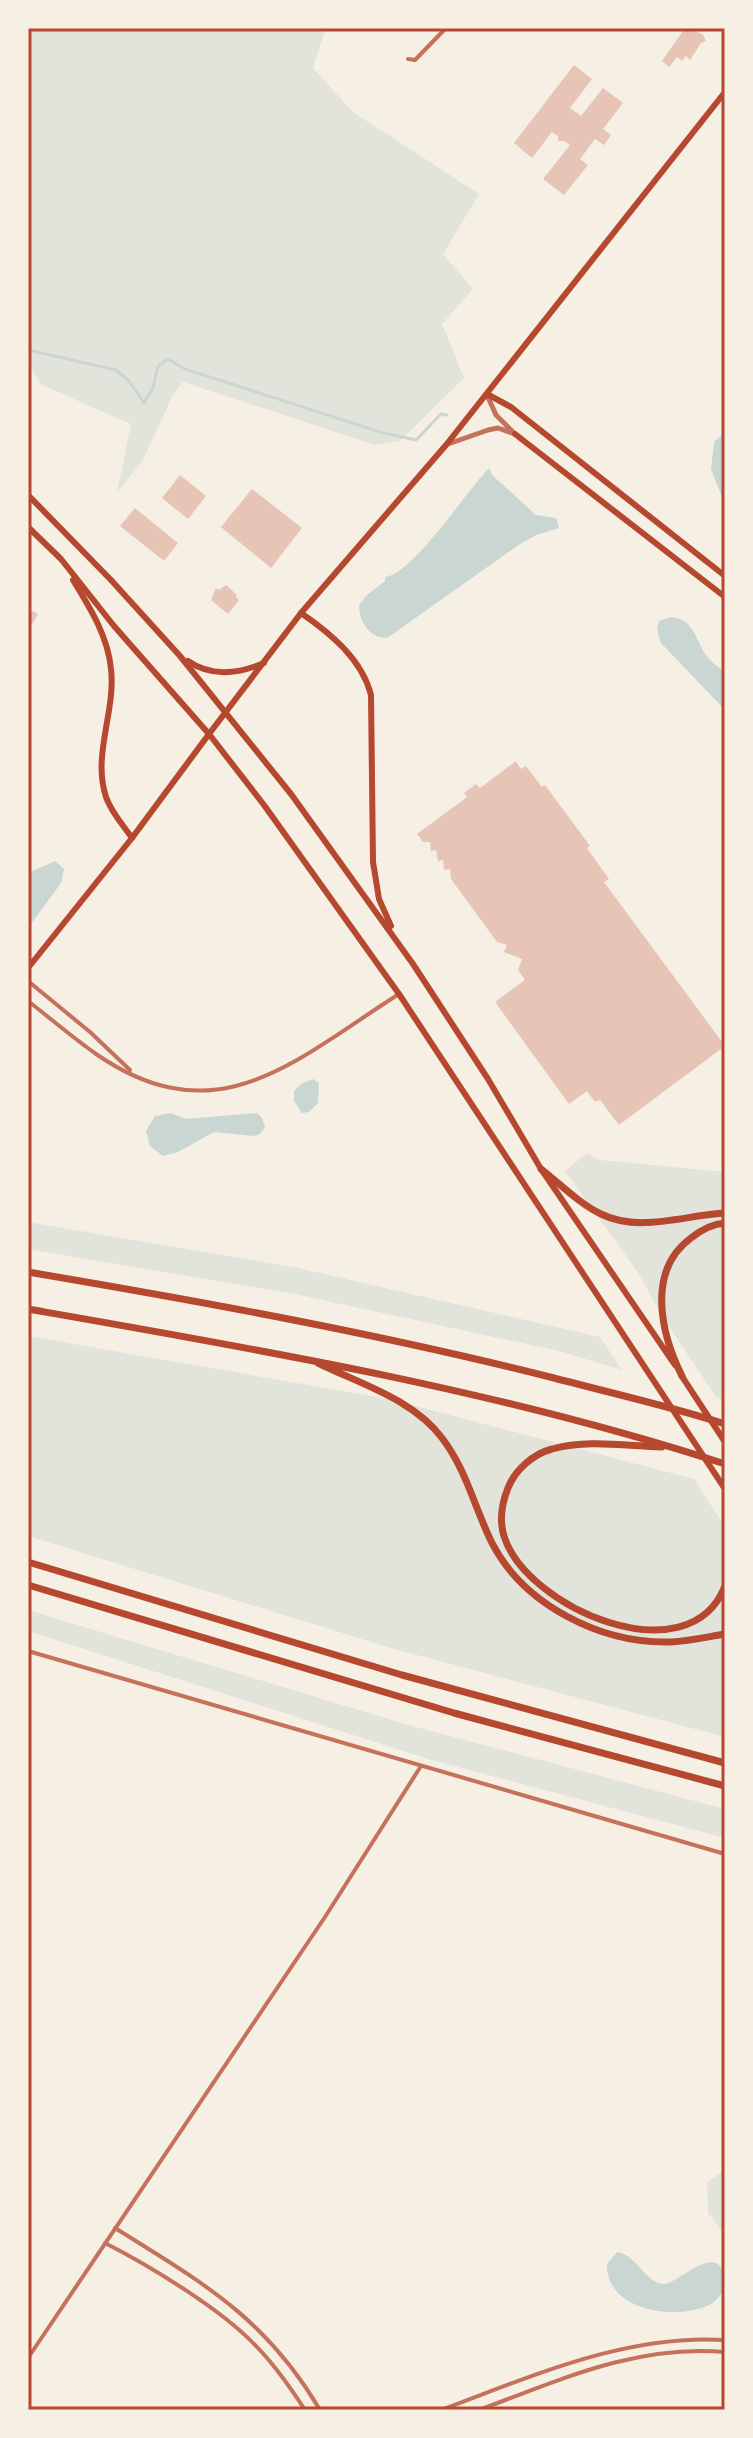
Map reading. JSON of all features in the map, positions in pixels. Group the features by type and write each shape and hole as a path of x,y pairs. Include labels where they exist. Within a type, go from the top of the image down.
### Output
{"highway":[{"path":"541,1169 600,1214 624,1221 659,1221 725,1213"},
{"path":"682,1376 671,1354 662,1313 666,1274 673,1257 685,1242 700,1231 725,1223"},
{"path":"28,1272 234,1307 385,1337 725,1422"},
{"path":"28,1309 309,1359 451,1389 676,1448 725,1464"},
{"path":"309,1359 384,1394 426,1420 455,1458 484,1527 507,1565 537,1597 556,1610 598,1630 646,1641 671,1642 725,1634"},
{"path":"676,1448 568,1445 541,1454 519,1469 510,1483 501,1517 503,1536 523,1570 539,1585 579,1610 621,1626 642,1630 680,1628 697,1621 711,1610 725,1586"},
{"path":"28,1562 376,1667 725,1763"},
{"path":"28,1585 454,1713 725,1786"}],"main road":[{"path":"28,968 132,838 301,613 446,445 725,92"},
{"path":"487,394 511,407 725,576"},
{"path":"515,434 725,597"},
{"path":"28,495 180,656 291,794 396,938 488,1079 541,1169 725,1442"},
{"path":"28,527 61,559 114,626 209,734 264,805 399,994 725,1489"},
{"path":"61,559 94,615 109,652 111,693 102,752 103,784 111,808 132,838"},
{"path":"301,613 322,627 353,659 369,686 373,862 379,899 396,938"},
{"path":"180,656 207,672 238,671 264,663"}],"street":[{"path":"408,59 415,60 446,28"},
{"path":"487,394 496,415 515,434"},
{"path":"446,445 490,429 498,428 515,434"},
{"path":"28,981 135,1074"},
{"path":"28,1001 98,1055 135,1074 177,1089 205,1093 240,1087 265,1078 399,994"},
{"path":"28,1651 725,1854"},
{"path":"28,2358 325,1917 421,1766"},
{"path":"115,2228 224,2299 271,2342 295,2370 320,2410"},
{"path":"105,2243 229,2322 261,2351 305,2410"},
{"path":"441,2410 565,2364 620,2348 684,2339 725,2340"},
{"path":"261,2351 271,2342"},
{"path":"479,2410 585,2370 633,2356 675,2351 725,2352"}],"shaded area":[{"path":"28,28 326,28 313,68 353,112 479,194 443,254 473,289 442,324 464,378 400,441 375,445 183,382 173,395 143,460 117,493 131,424 42,385 28,365"},
{"path":"725,432 725,505 711,469 714,442"},
{"path":"489,468 492,475 536,515 556,518 559,528 520,544 387,638 370,632 363,622 359,605 385,581 385,577 410,562"},
{"path":"671,617 689,625 705,654 725,672 725,710 661,643 657,629 659,621"},
{"path":"55,861 64,869 61,883 28,928 28,873"},
{"path":"313,1079 319,1083 318,1103 309,1112 302,1113 294,1101 294,1091"},
{"path":"171,1113 186,1119 257,1113 265,1127 254,1136 214,1132 178,1152 163,1156 150,1146 146,1131 155,1116"},
{"path":"587,1153 600,1160 725,1172 725,1400 716,1397 664,1319 637,1271 565,1171"},
{"path":"28,1222 298,1268 600,1337 622,1370 559,1351 294,1294 28,1249"},
{"path":"28,1336 389,1399 694,1479 725,1527 725,1737 394,1649 28,1536"},
{"path":"28,1610 405,1724 725,1809 725,1838 428,1759 28,1631"},
{"path":"725,2170 725,2235 708,2213 707,2182"},
{"path":"617,2252 630,2258 650,2278 662,2284 709,2262 717,2264 723,2272 725,2289 712,2303 693,2310 677,2312 644,2308 630,2302 610,2280 607,2264"}],"building":[{"path":"685,28 692,28 706,41 701,43 690,60 686,56 682,61 677,57 669,67 662,61"},
{"path":"574,65 592,79 570,108 581,116 603,88 623,103 603,129 611,135 604,145 595,139 580,159 588,165 564,195 543,179 570,145 558,141 558,136 552,132 532,158 514,143"},
{"path":"180,475 206,496 188,519 162,498"},
{"path":"252,489 302,528 271,568 221,527"},
{"path":"135,508 178,543 164,561 120,526"},
{"path":"226,585 239,600 228,614 211,600 216,588 219,590"},
{"path":"28,609 38,614 28,631"},
{"path":"516,761 521,769 526,766 542,787 545,785 590,846 587,848 609,879 604,882 725,1046 619,1125 600,1100 595,1102 587,1091 569,1104 495,1002 525,980 518,970 522,959 504,952 507,945 497,942 451,879 450,869 444,870 443,860 438,861 436,850 431,851 430,842 423,842 417,834 467,797 464,793 476,784 480,788"}],"waterway":[{"path":"28,350 116,370 129,381 144,403 153,388 158,366 168,359 185,369 380,432 416,440 441,414 447,415"}]}
